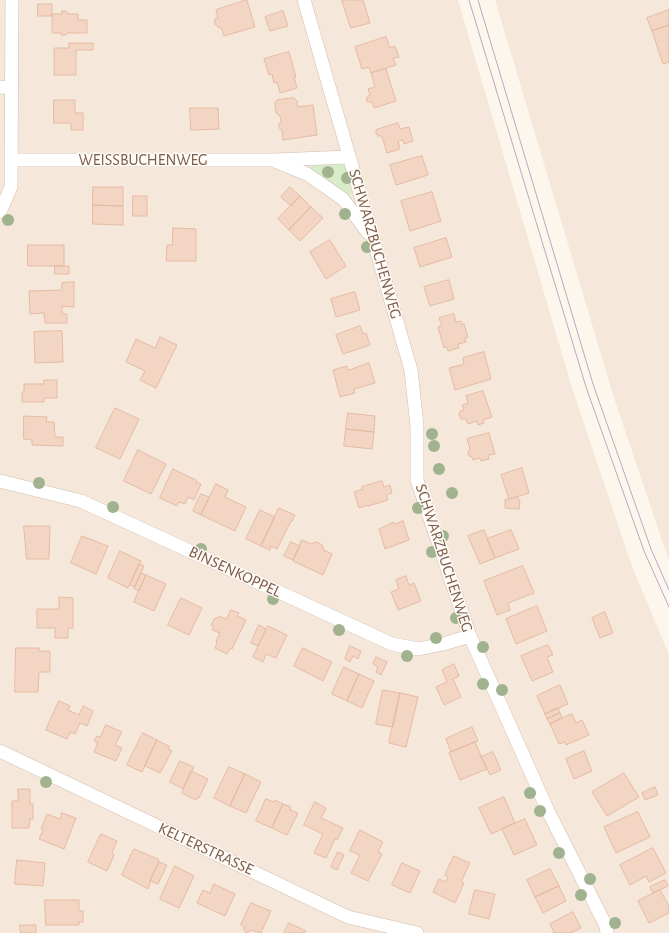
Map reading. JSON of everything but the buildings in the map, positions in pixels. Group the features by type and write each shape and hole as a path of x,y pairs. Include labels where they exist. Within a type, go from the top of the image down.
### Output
{"street":[{"path":"0,212 12,187 12,160 6,88 12,0"},
{"name":"SCHWARZBUCHENWEG","path":"304,0 411,370 417,426 418,480 470,636 548,811 606,926 607,933"},
{"name":"WEISSBUCHENWEG","path":"12,160 274,160 349,157"},
{"name":"WEISSBUCHENWEG","path":"274,160 307,174 343,199 374,242"},
{"name":"BINSENKOPPEL","path":"0,481 81,501 392,644 418,649 444,644 470,636"},
{"name":"KELTERSTRASSE","path":"0,751 348,917 417,933"}],"shaded area":[{"path":"0,0 458,0 572,388 632,566 669,655 669,933 0,933"},
{"path":"495,0 669,0 669,561 614,398"}],"green space":[{"path":"345,164 352,192 350,195 347,195 311,170 311,165"}],"tram line":[{"path":"469,0 586,387 644,551 669,607"},
{"path":"478,0 593,384 651,549 669,590"}]}
